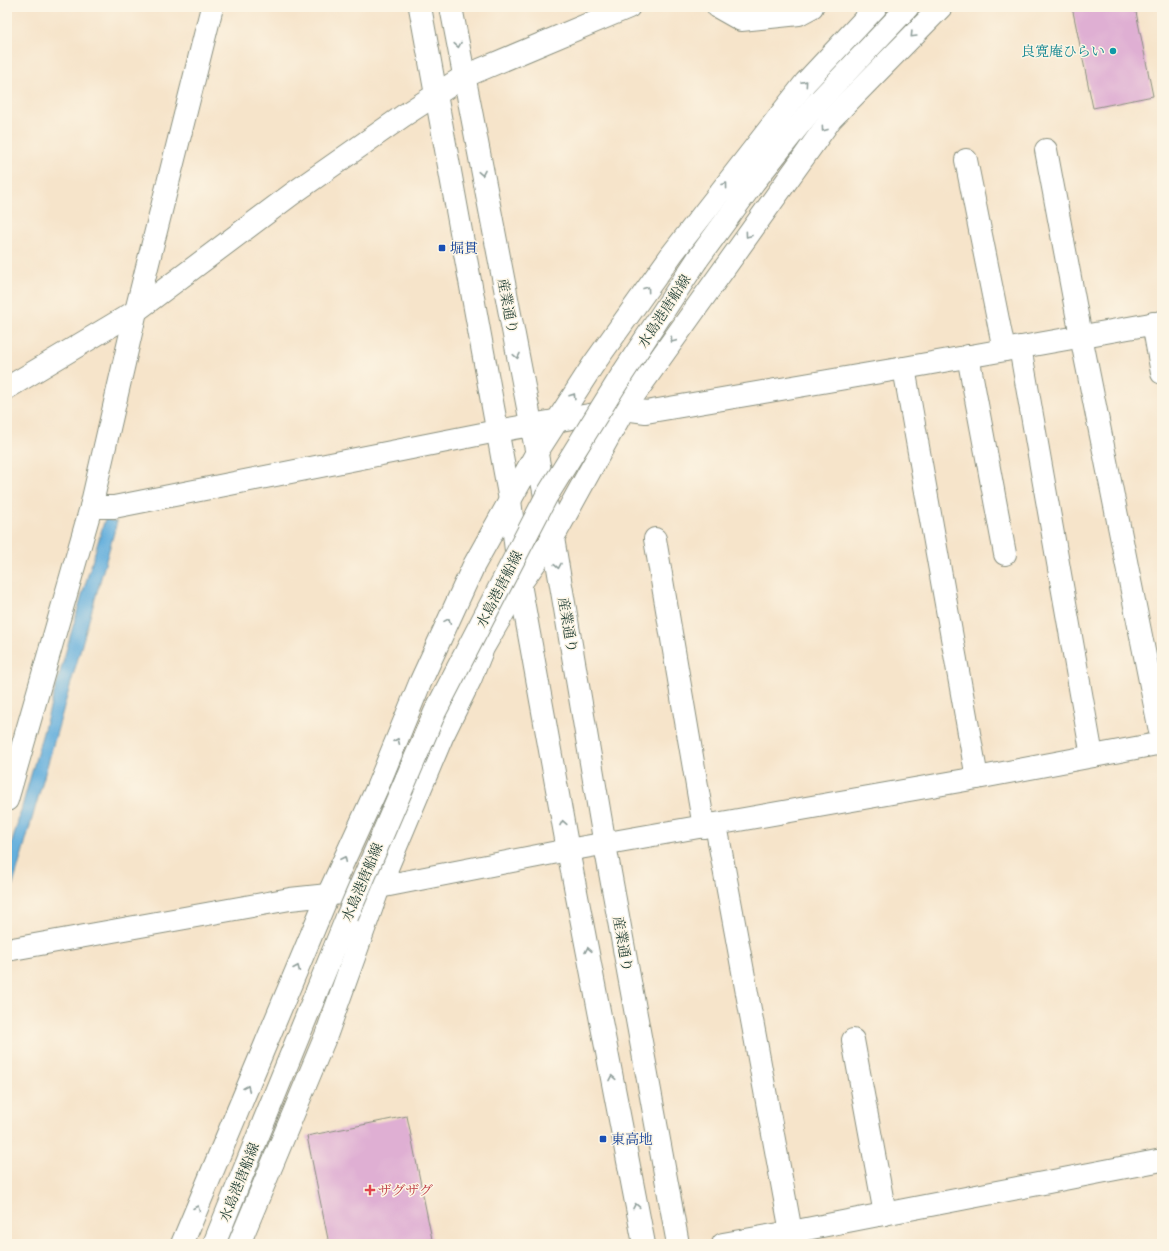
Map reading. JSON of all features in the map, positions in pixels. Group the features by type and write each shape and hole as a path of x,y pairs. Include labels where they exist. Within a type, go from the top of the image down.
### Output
{"street":[{"path":"7,800 90,507 136,311 212,7"},
{"path":"420,7 510,500 520,584 568,850 644,1244"},
{"name":"産業通り","path":"451,7 463,77 553,538 605,845 678,1244"},
{"path":"7,388 136,311 292,194 463,77 629,7"},
{"path":"718,7 741,20 798,14 812,7"},
{"path":"182,1244 328,895 377,788 420,683 474,565 510,500 537,452 593,365 668,260 804,83 876,7"},
{"name":"水島港唐船線","path":"214,1244 347,917 435,712 546,497 623,373 697,260 754,182 816,104 908,7"},
{"path":"239,1244 328,1033 379,887 442,737 470,680 483,648 520,584 553,538 624,409 830,119 941,7"},
{"path":"7,950 290,899 379,887 568,850 605,845 977,778 1162,742 1081,336 1046,150"},
{"path":"966,160 1012,348 1092,756"},
{"path":"90,507 114,507 497,430 624,409 646,412 904,368 1157,322 1162,373"},
{"path":"968,356 1005,554"},
{"path":"904,368 977,778"},
{"path":"655,539 710,826 791,1232"},
{"path":"853,1040 885,1214"},
{"path":"723,1244 1162,1160"}],"water":[{"path":"105,519 117,522 7,906 7,860 79,605"}],"building":[{"name":"良寛庵ひらい","path":"1072,7 1135,7 1153,96 1093,108"},
{"name":"ザグザグ","path":"407,1116 433,1244 329,1244 307,1136"}],"place":[{"name":"良寛庵ひらい","path":"1113,51"},
{"name":"堀貫","path":"442,248"},
{"name":"東高地","path":"603,1139"},
{"name":"ザグザグ","path":"370,1190"}]}
